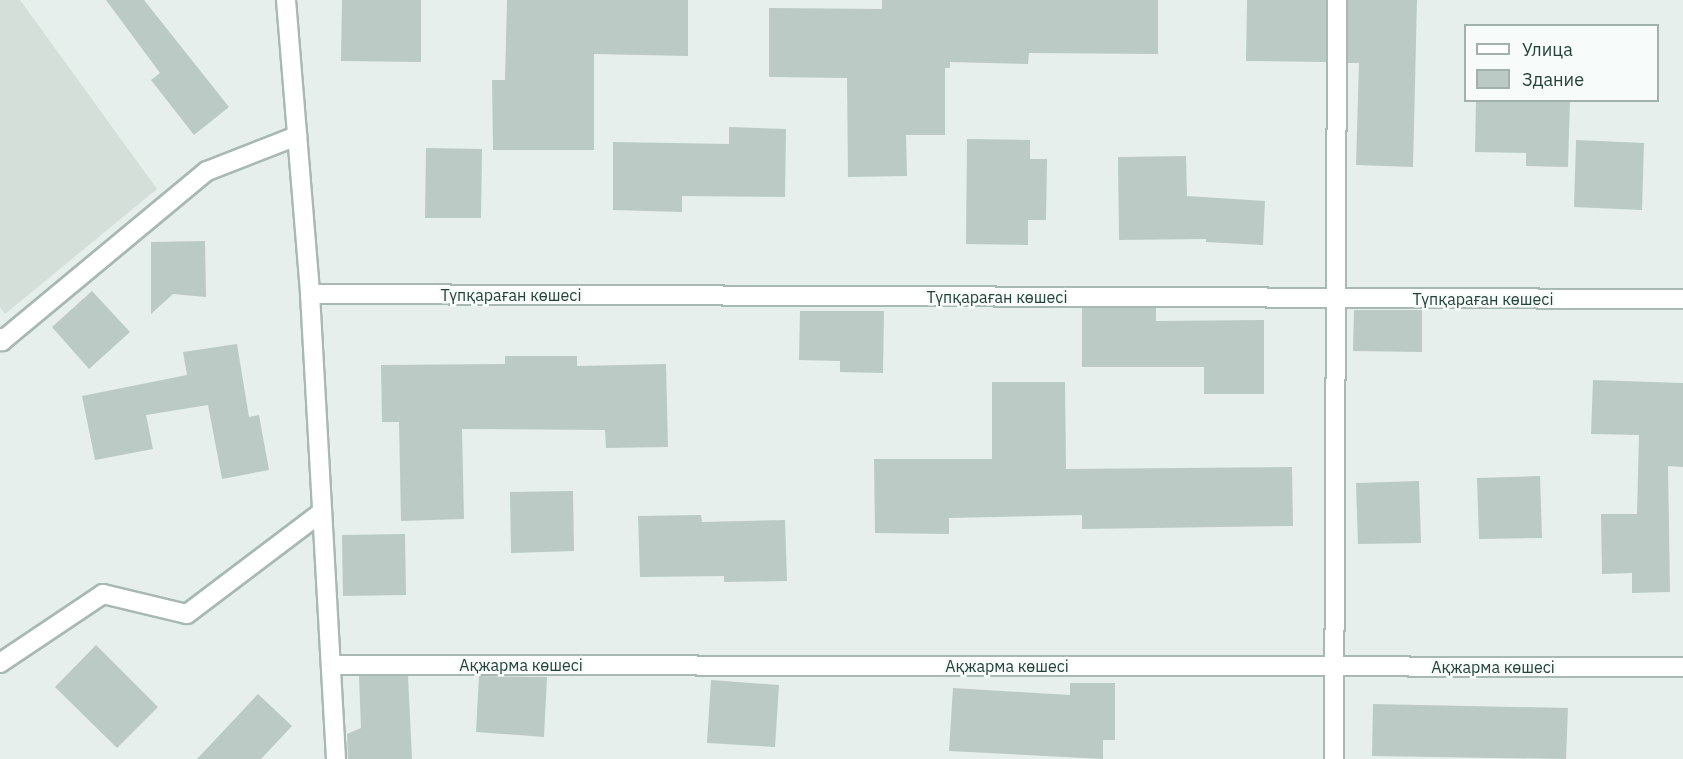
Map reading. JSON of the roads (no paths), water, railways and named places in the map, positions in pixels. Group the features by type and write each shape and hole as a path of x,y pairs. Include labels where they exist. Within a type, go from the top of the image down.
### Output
{"street":[{"path":"286,0 310,294 336,759"},
{"path":"1334,759 1334,299 1337,0"},
{"path":"0,338 2,341 207,171 297,136"},
{"name":"Түпқараған көшесі","path":"310,294 1683,299"},
{"path":"0,663 103,594 188,614 322,512"},
{"name":"Ақжарма көшесі","path":"331,665 1683,667"}]}
